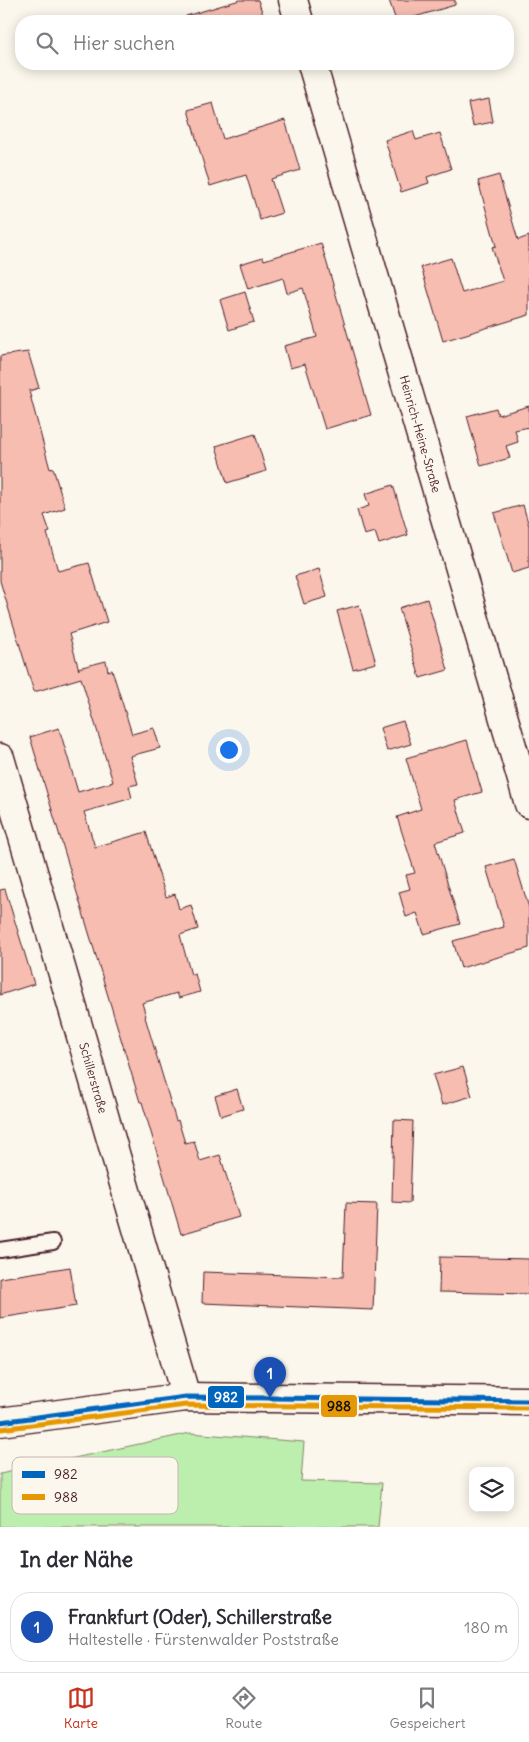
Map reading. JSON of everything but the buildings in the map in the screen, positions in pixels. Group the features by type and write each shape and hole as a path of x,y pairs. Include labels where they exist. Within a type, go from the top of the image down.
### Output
{"street":[{"path":"293,0 297,15"},
{"name":"Heinrich-Heine-Straße","path":"314,70 529,804"},
{"name":"Schillerstraße","path":"0,758 186,1397"},
{"path":"0,1422 186,1397 529,1401"}],"lane":[{"path":"0,1250 53,1242"}],"green space":[{"path":"190,1433 304,1442 301,1481 382,1483 378,1527 0,1527 0,1474 12,1471 12,1514 178,1514 178,1457 79,1457"}],"transit line":[{"name":"982","path":"0,1422 186,1397 529,1401"},
{"name":"988","path":"1,1429 186,1405 529,1408"}],"place":[{"name":"Frankfurt (Oder), Schillerstraße","path":"270,1398"}]}
